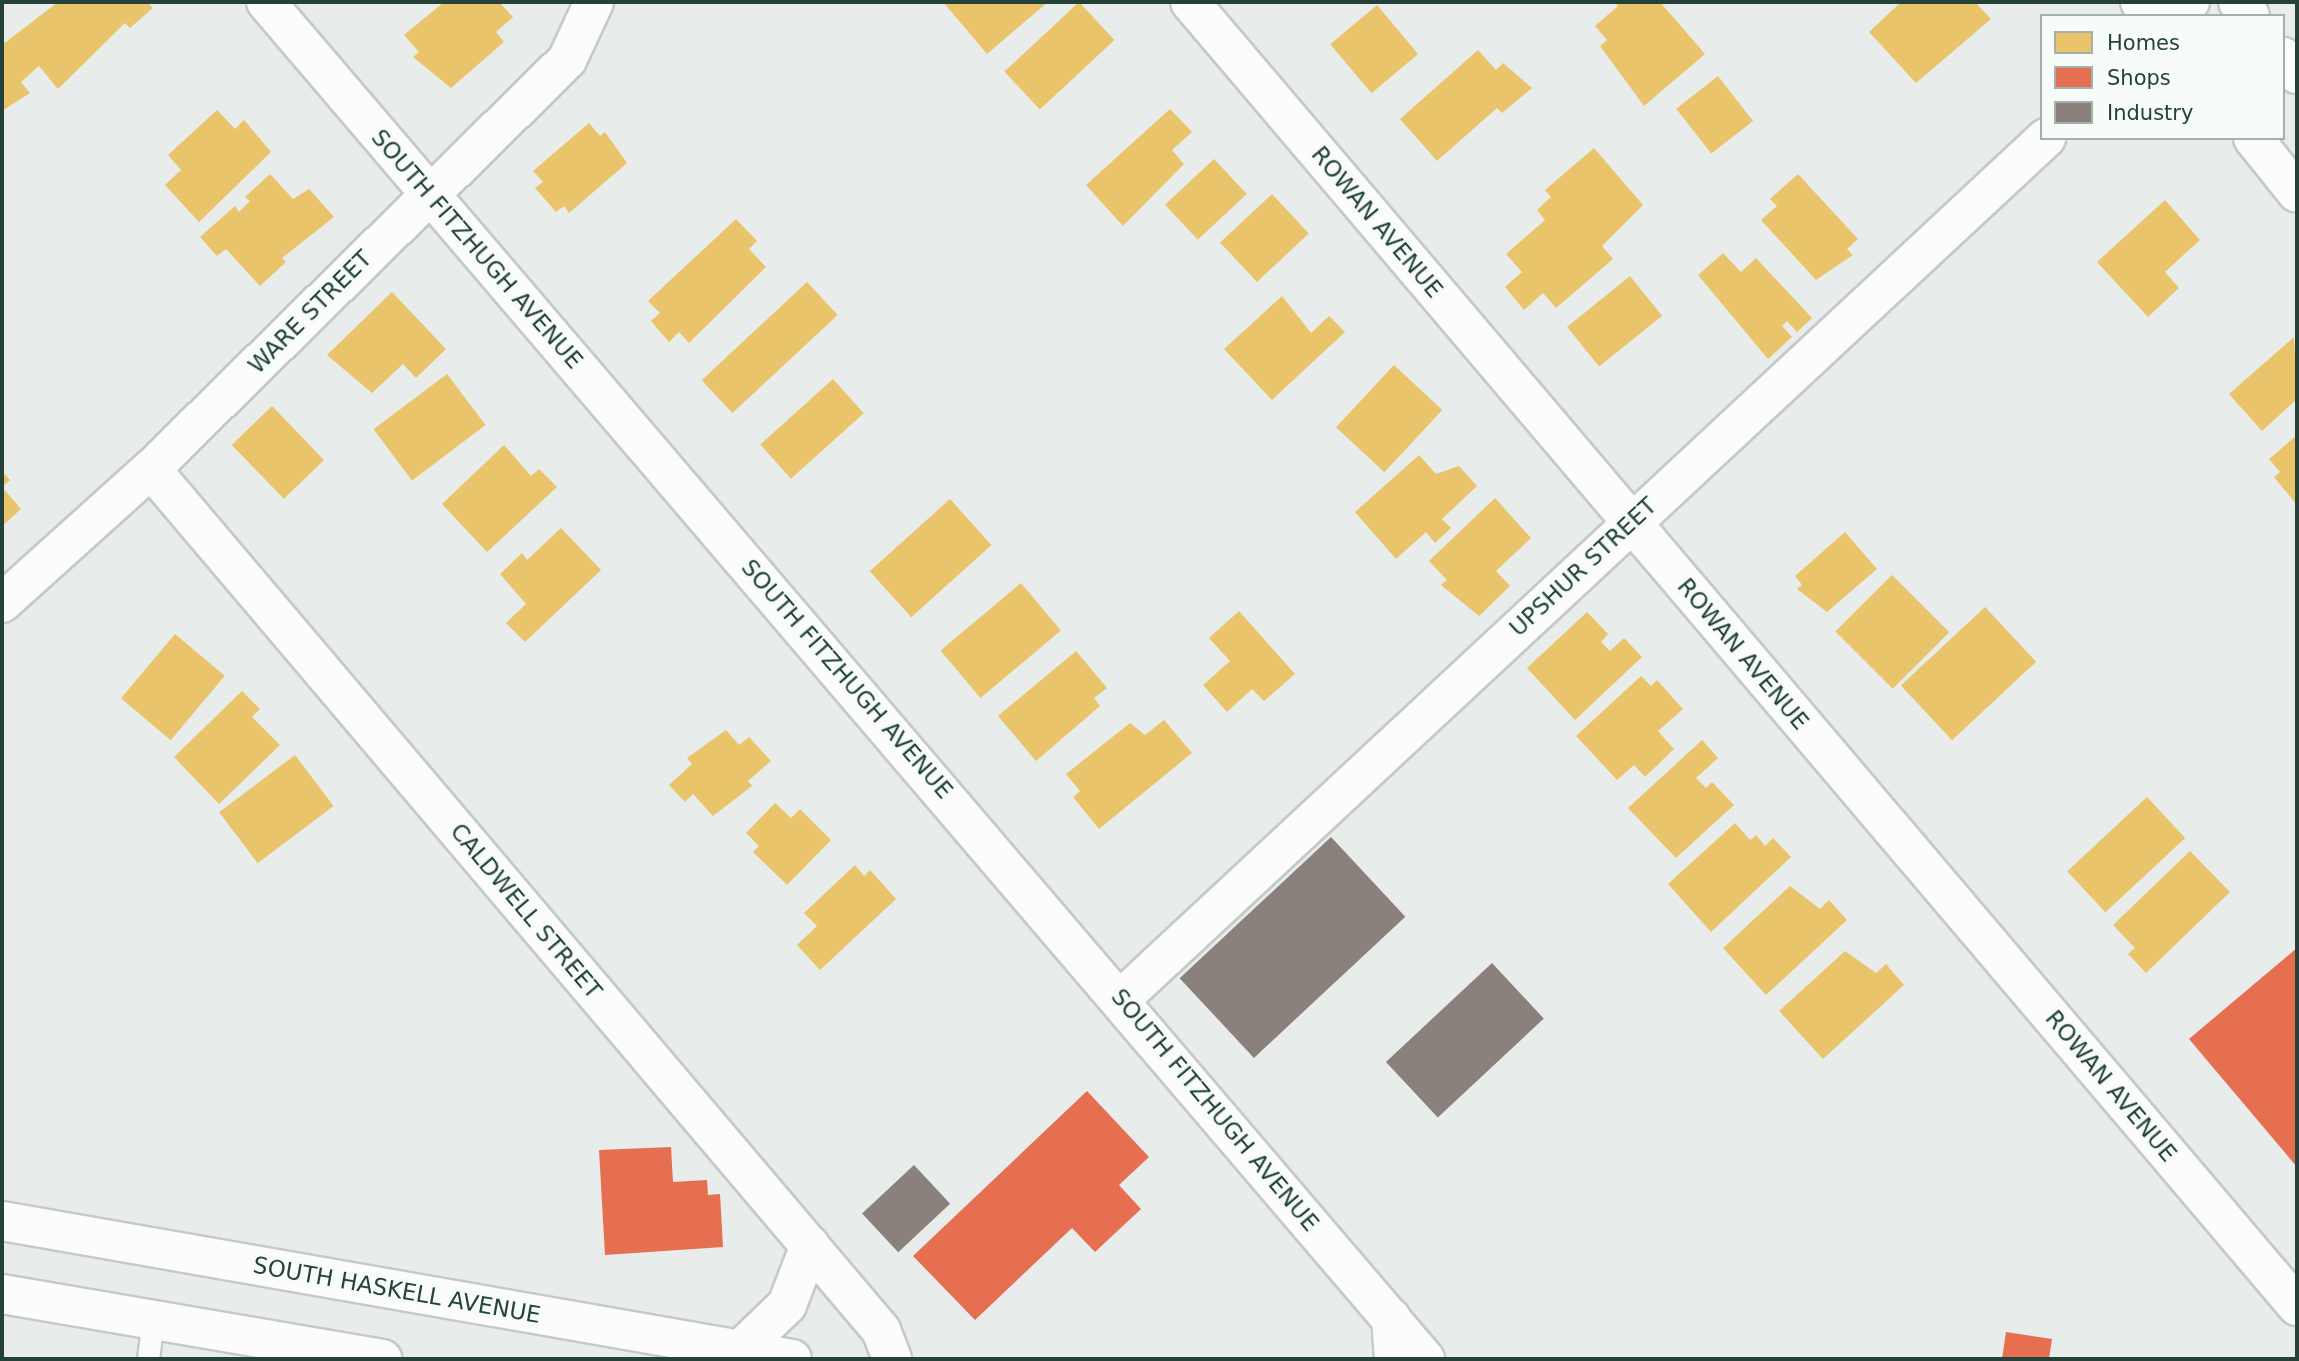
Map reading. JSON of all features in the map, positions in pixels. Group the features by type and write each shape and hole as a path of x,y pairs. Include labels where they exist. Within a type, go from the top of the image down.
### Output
{"street":[{"name":"SOUTH FITZHUGH AVENUE","path":"265,2 1121,999 1424,1359"},
{"name":"WARE STREET","path":"2,603 150,469 567,60 594,2"},
{"name":"ROWAN AVENUE","path":"1190,2 2297,1306"},
{"path":"2285,59 2297,74"},
{"name":"UPSHUR STREET","path":"1121,999 2044,140"},
{"path":"2255,140 2297,193"},
{"name":"CALDWELL STREET","path":"150,469 881,1330 892,1359"},
{"name":"SOUTH HASKELL AVENUE","path":"2,1220 792,1359"},
{"path":"740,1350 787,1305 810,1245"},
{"path":"2,1294 382,1359"},
{"path":"1391,1318 1394,1359"}],"lane":[{"path":"148,1359 153,1320"}],"building: Homes":[{"path":"58,2 147,2 153,8 130,28 125,23 58,89 39,66 21,82 30,93 2,111 2,45"},
{"path":"444,2 499,2 513,17 496,32 504,42 451,88 413,57 419,52 404,35"},
{"path":"943,2 1048,2 987,54"},
{"path":"1079,2 1114,40 1040,110 1004,72"},
{"path":"1615,2 1660,2 1705,54 1644,106 1600,46 1607,40 1595,26 1618,6"},
{"path":"1901,2 1975,2 1991,19 1916,83 1869,32"},
{"path":"1377,5 1418,54 1371,93 1330,44"},
{"path":"1478,50 1496,70 1503,63 1532,88 1502,113 1497,108 1437,161 1400,119"},
{"path":"1718,76 1753,121 1711,154 1676,109"},
{"path":"1170,109 1192,132 1172,150 1184,164 1123,226 1086,185"},
{"path":"217,110 235,129 244,120 271,152 199,222 165,185 181,170 168,155"},
{"path":"589,123 600,136 605,132 627,163 569,213 564,206 556,212 535,188 543,182 533,171"},
{"path":"1594,148 1643,205 1602,246 1613,259 1556,308 1543,293 1524,310 1505,287 1522,272 1506,254 1545,220 1537,210 1551,197 1545,190"},
{"path":"1214,159 1247,194 1198,240 1165,205"},
{"path":"270,174 293,199 309,189 334,217 282,258 286,262 260,286 226,249 217,256 200,237 235,206 239,212 250,201 245,197"},
{"path":"1798,174 1858,239 1847,249 1853,255 1816,280 1761,220 1777,206 1770,199"},
{"path":"1272,194 1309,233 1257,282 1220,242"},
{"path":"2165,200 2200,240 2165,272 2179,288 2148,317 2097,262"},
{"path":"736,219 757,241 749,249 766,267 689,343 679,332 669,342 651,321 660,313 648,301"},
{"path":"1723,253 1741,272 1756,258 1812,318 1797,332 1787,321 1782,326 1792,337 1768,359 1698,275"},
{"path":"1630,276 1662,316 1599,367 1567,327"},
{"path":"807,282 838,315 732,413 702,380"},
{"path":"392,292 446,349 416,378 403,364 372,393 327,355"},
{"path":"1282,296 1311,333 1329,316 1345,332 1272,400 1224,349"},
{"path":"2294,337 2297,399 2262,431 2229,394"},
{"path":"1394,365 1442,410 1384,472 1336,427"},
{"path":"447,374 486,425 412,480 374,429"},
{"path":"833,379 864,413 791,479 760,445"},
{"path":"272,406 324,460 284,499 232,445"},
{"path":"2297,435 2297,505 2274,477 2280,472 2269,459"},
{"path":"504,445 531,476 539,469 557,487 487,552 442,504"},
{"path":"1419,455 1436,474 1459,466 1477,486 1442,519 1451,528 1435,543 1426,532 1396,559 1355,512"},
{"path":"2,471 10,480 2,487"},
{"path":"2,487 21,509 2,526"},
{"path":"1495,498 1531,538 1496,571 1510,586 1479,616 1441,585 1447,580 1429,561"},
{"path":"950,499 991,545 911,617 870,571"},
{"path":"561,528 601,570 525,642 506,623 526,604 500,574 522,553 527,560"},
{"path":"1845,532 1877,569 1827,612 1797,589 1802,585 1795,576"},
{"path":"1892,575 1949,632 1893,689 1835,632"},
{"path":"1021,583 1061,630 980,698 941,650"},
{"path":"1985,607 2036,662 1952,740 1901,685"},
{"path":"1239,611 1295,674 1264,701 1252,689 1227,712 1203,685 1230,661 1209,638"},
{"path":"1587,612 1608,634 1601,642 1610,651 1624,638 1642,657 1575,720 1527,668"},
{"path":"175,634 225,676 171,740 121,698"},
{"path":"1076,651 1107,688 1094,698 1100,706 1036,761 998,716"},
{"path":"1641,676 1651,686 1657,680 1683,709 1658,731 1674,749 1645,777 1634,765 1617,780 1576,736"},
{"path":"242,691 260,709 252,717 280,745 219,804 174,757"},
{"path":"1164,720 1192,753 1099,829 1073,797 1080,791 1066,774 1130,723 1145,735"},
{"path":"726,730 739,745 749,737 771,761 748,781 752,786 713,816 693,794 685,802 669,785 692,764 687,758"},
{"path":"1702,740 1718,758 1696,778 1706,788 1712,782 1734,805 1676,858 1628,808"},
{"path":"295,755 334,806 258,863 219,812"},
{"path":"2147,797 2185,838 2105,912 2067,871"},
{"path":"775,803 791,818 800,809 831,840 787,885 753,852 759,846 746,833"},
{"path":"1735,823 1750,840 1756,835 1765,846 1773,838 1791,857 1711,932 1668,884"},
{"path":"2190,851 2230,892 2146,973 2128,954 2135,948 2113,925"},
{"path":"855,865 864,876 870,870 896,899 820,970 797,945 817,926 804,913"},
{"path":"1790,886 1820,909 1829,900 1847,920 1766,995 1723,948"},
{"path":"1845,951 1876,973 1886,964 1904,985 1823,1059 1779,1011"}],"building: Shops":[{"path":"2297,948 2297,1167 2189,1039"},
{"path":"1087,1091 1149,1157 1119,1185 1141,1209 1095,1252 1072,1228 975,1320 913,1256"},
{"path":"671,1147 673,1182 707,1180 708,1195 720,1194 723,1247 605,1255 599,1150"},
{"path":"2006,1332 2052,1339 2049,1359 2002,1359"}],"building: Industry":[{"path":"1331,837 1405,917 1254,1058 1180,978"},
{"path":"1492,963 1544,1019 1438,1117 1386,1062"},
{"path":"914,1165 950,1204 898,1252 862,1213"}]}
